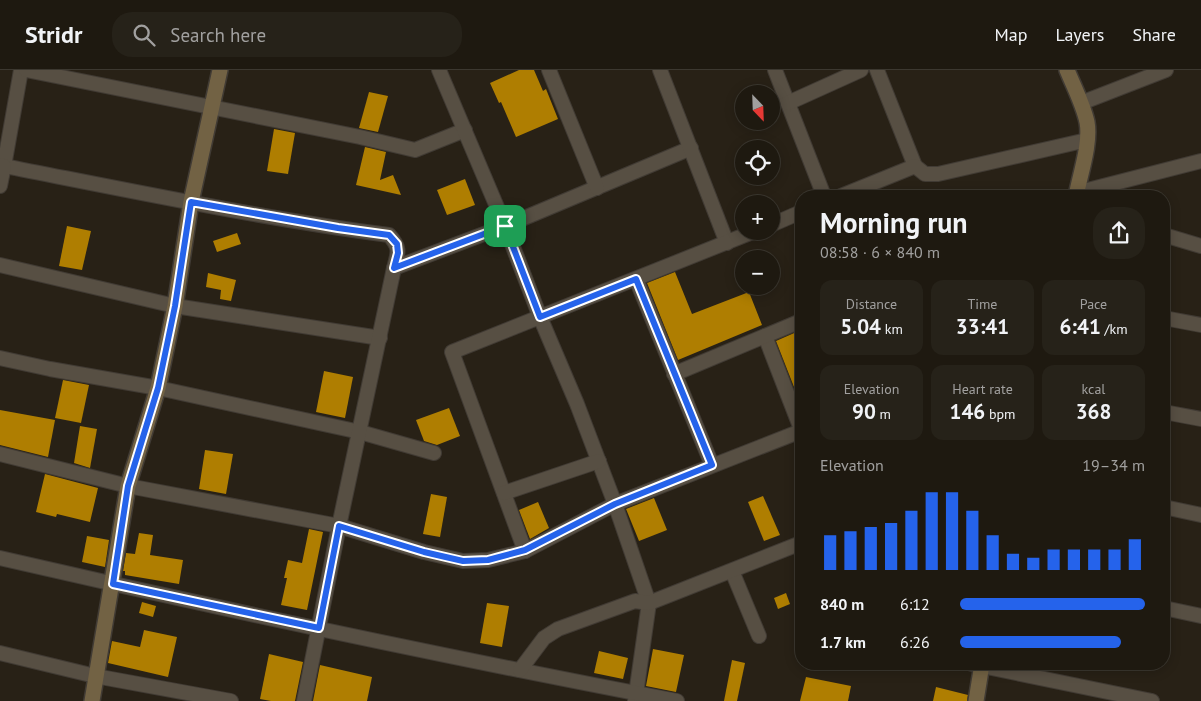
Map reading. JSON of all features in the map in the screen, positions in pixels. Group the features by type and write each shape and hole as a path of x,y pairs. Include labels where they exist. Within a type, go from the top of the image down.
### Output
{"street":[{"path":"0,186 2,165 21,70"},
{"path":"26,70 360,137 415,150 465,130"},
{"path":"92,701 128,486 158,388 175,306 191,202 220,70"},
{"path":"439,70 505,226 599,461 649,603 636,697"},
{"path":"549,70 597,188"},
{"path":"660,70 726,243"},
{"path":"774,70 822,190"},
{"path":"788,103 861,70"},
{"path":"877,70 915,166 925,174 938,174 1087,140"},
{"path":"1067,70 1081,103 1087,124 1087,140 1077,190"},
{"path":"1081,103 1166,70"},
{"path":"394,268 505,226 691,148"},
{"path":"1094,190 1201,161"},
{"path":"2,165 191,202 389,235 397,244 398,253 339,526 304,701"},
{"path":"856,190 915,166"},
{"path":"780,221 795,215"},
{"path":"1170,237 1201,246"},
{"path":"525,550 452,352 735,239"},
{"path":"0,265 175,306 380,338"},
{"path":"636,279 712,465"},
{"path":"1170,319 1201,325"},
{"path":"674,374 795,323"},
{"path":"764,336 795,415"},
{"path":"0,358 158,388 360,432 434,453"},
{"path":"1170,413 1201,419"},
{"path":"0,454 128,486 339,526 424,552 463,561 488,560 525,550 615,504 795,432"},
{"path":"504,493 599,461"},
{"path":"1170,508 1201,515"},
{"path":"520,670 544,638 558,629 635,601 649,603 795,545"},
{"path":"0,558 113,584 520,670 636,697 677,701"},
{"path":"732,571 759,636"},
{"path":"1170,609 1201,616"},
{"path":"0,652 95,676 231,701"},
{"path":"976,701 979,670"},
{"path":"1007,670 1152,701"}],"building":[{"path":"519,70 534,70 543,91 546,89 558,119 516,137 501,102 499,103 490,83"},
{"path":"369,92 388,96 378,132 359,128"},
{"path":"274,129 295,133 288,174 267,171"},
{"path":"365,147 386,152 380,180 393,175 401,195 356,185"},
{"path":"465,179 475,205 447,215 437,190"},
{"path":"67,226 91,231 82,270 59,266"},
{"path":"237,233 241,244 217,252 213,241"},
{"path":"675,272 692,314 741,295 750,295 762,325 678,360 647,283"},
{"path":"208,273 236,280 231,301 220,299 221,290 206,287"},
{"path":"795,333 795,390 776,341"},
{"path":"324,371 353,377 345,418 316,412"},
{"path":"63,380 89,385 81,423 55,418"},
{"path":"449,408 460,436 437,445 424,441 416,420"},
{"path":"0,410 55,420 48,457 0,445"},
{"path":"80,426 97,429 90,468 74,463"},
{"path":"205,450 233,454 226,494 199,489"},
{"path":"45,474 98,488 90,522 57,514 56,517 36,512"},
{"path":"431,494 447,497 440,537 423,534"},
{"path":"763,496 780,535 764,541 748,502"},
{"path":"654,498 667,530 639,541 626,509"},
{"path":"538,502 549,528 530,539 519,510"},
{"path":"309,529 323,532 307,610 281,605 287,578 284,578 288,560 302,563"},
{"path":"139,533 153,535 150,555 183,560 179,584 125,575 125,571 123,571 126,553 135,554"},
{"path":"87,536 109,540 105,567 82,562"},
{"path":"786,593 790,604 778,609 774,598"},
{"path":"142,602 156,606 153,617 139,613"},
{"path":"487,603 509,606 502,647 480,643"},
{"path":"144,630 177,637 168,677 108,663 112,641 140,647"},
{"path":"653,649 684,655 676,692 646,686"},
{"path":"599,651 628,658 623,679 594,673"},
{"path":"269,654 303,662 295,701 260,699"},
{"path":"732,660 745,663 737,701 724,701"},
{"path":"320,665 372,677 367,701 313,701"},
{"path":"806,677 851,686 848,701 800,701"},
{"path":"936,687 968,695 967,701 933,701"}],"route":[{"path":"191,202 389,235 397,244 398,253 394,268 505,226 540,317 636,279 712,465 615,504 525,550 488,560 463,561 424,552 339,526 319,628 113,584 128,486 158,388 175,306 191,202"}]}
